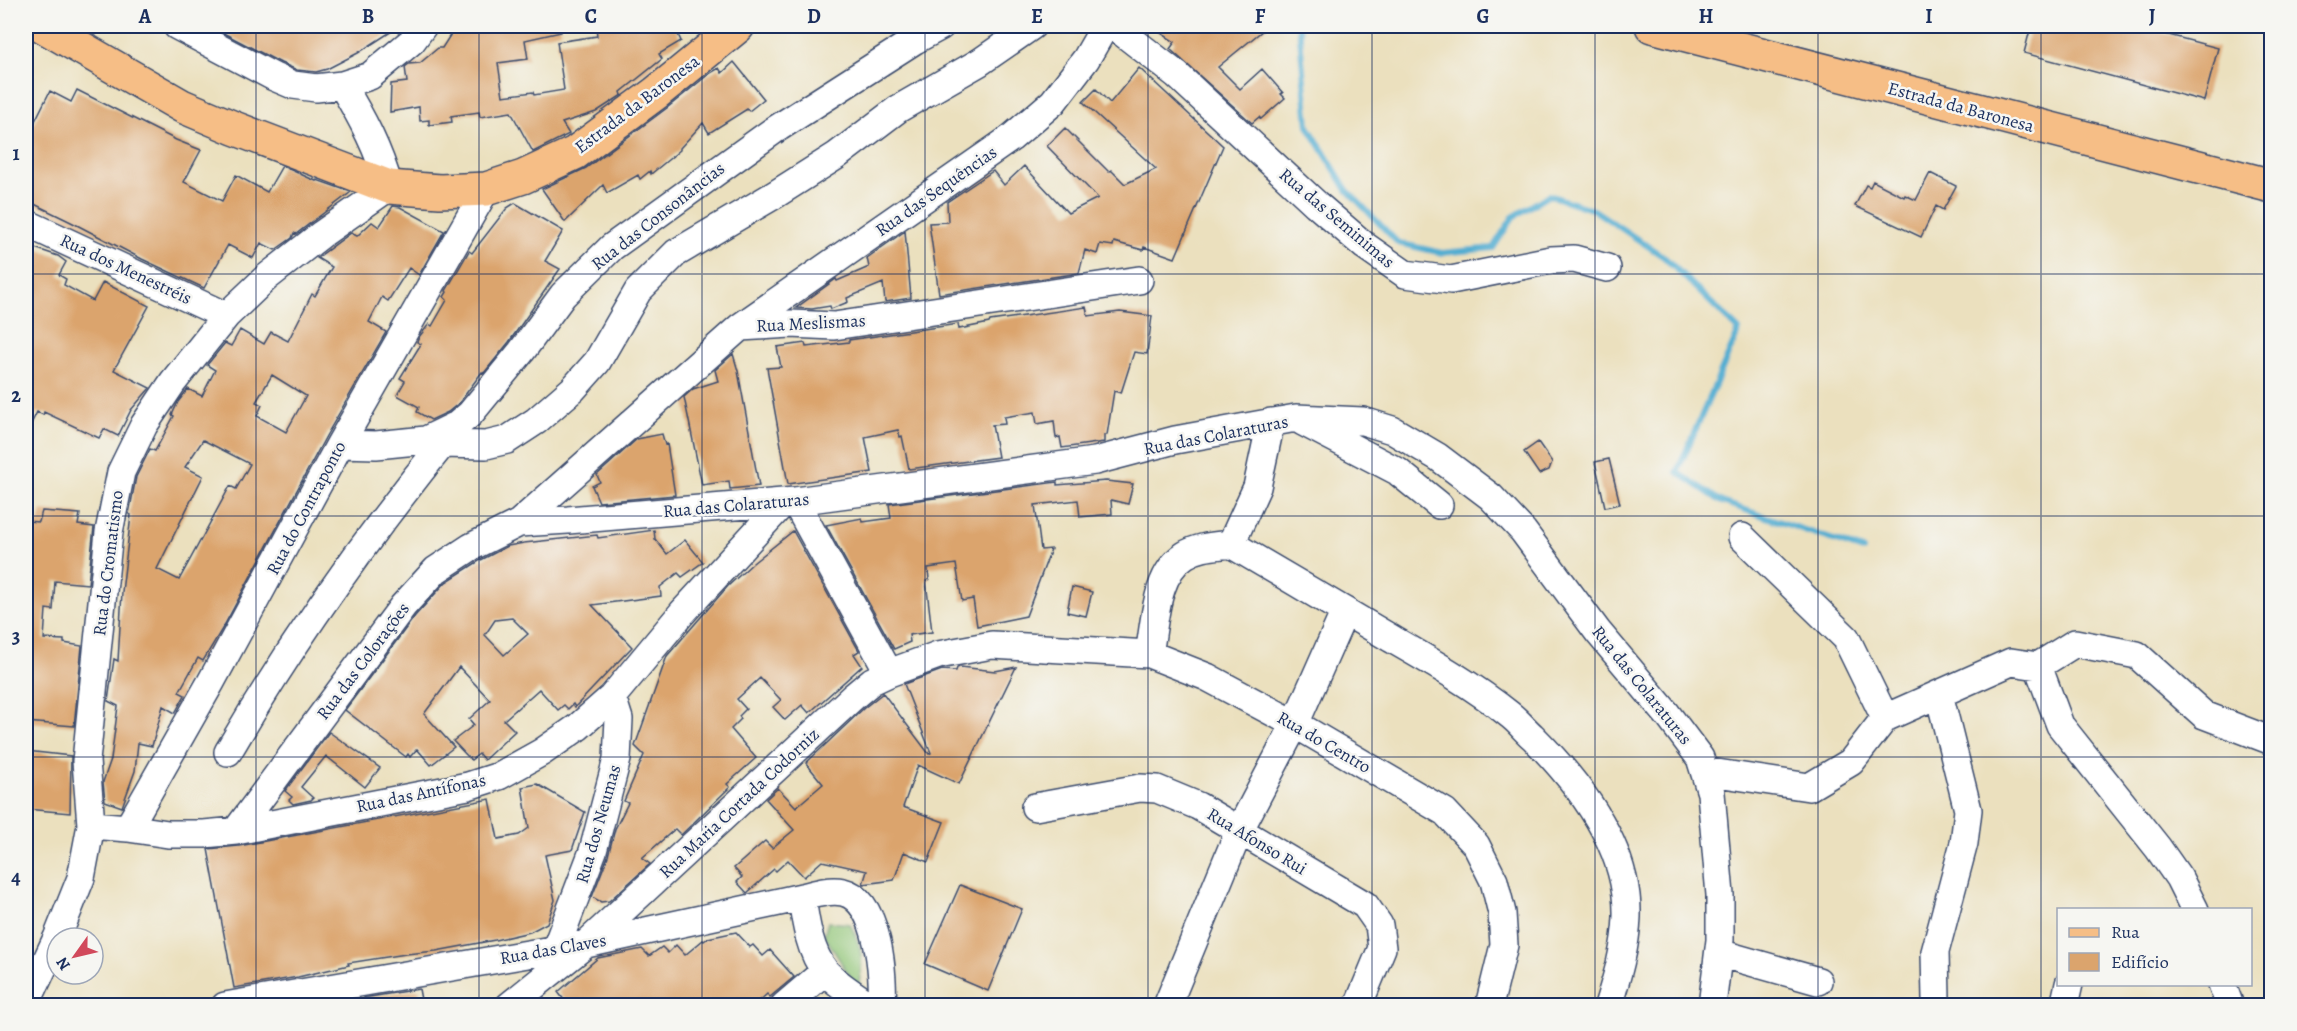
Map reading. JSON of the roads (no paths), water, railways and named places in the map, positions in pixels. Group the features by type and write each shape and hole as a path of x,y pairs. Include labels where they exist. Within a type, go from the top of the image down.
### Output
{"main road":[{"name":"Estrada da Baronesa","path":"43,26 182,106 389,188 440,191 486,189 523,177 575,153 656,93 738,26"},
{"name":"Estrada da Baronesa","path":"1652,26 2271,186"}],"street":[{"path":"177,26 274,77 293,85 316,88 342,85 370,76 412,41 423,26"},
{"name":"Rua das Consonâncias","path":"340,444 376,445 450,435 521,352 563,296 612,247 756,143 915,40 941,26"},
{"path":"228,752 267,685 302,633 389,513 450,435 486,445 507,440 536,421 573,388 597,362 638,291 676,253 777,194 836,156 898,109 980,62 1032,26"},
{"name":"Rua das Sequências","path":"740,327 1011,138 1053,102 1086,59 1105,26"},
{"name":"Rua das Seminimas","path":"1114,26 1177,75 1365,246 1405,274 1451,280 1551,260 1574,259 1607,268"},
{"path":"342,85 366,125 379,154 389,188"},
{"name":"Rua do Cromatismo","path":"62,926 81,878 91,825 86,761 109,532 120,472 144,424 173,382 226,316 267,278 322,234 389,188"},
{"name":"Rua do Contraponto","path":"128,828 211,682 340,444 486,189"},
{"name":"Rua dos Menestréis","path":"26,223 226,316"},
{"name":"Rua Meslismas","path":"519,522 740,327 791,324 834,326 1139,280"},
{"path":"1232,544 1284,420 1397,471 1439,505"},
{"name":"Rua das Colaraturas","path":"519,522 568,520 789,501 1095,461 1175,440 1284,420 1363,421 1392,430 1438,457 1491,497 1522,531 1598,632 1667,714 1700,758 1711,793 1720,895 1719,953 1712,1005"},
{"path":"789,501 889,673"},
{"name":"Rua das Antífonas","path":"91,825 168,834 236,831 468,786 499,776 560,740 612,698 682,613 789,501"},
{"name":"Rua das Colorações","path":"236,831 403,606 436,570 471,547 519,522"},
{"path":"1742,537 1846,638 1885,718"},
{"path":"1149,654 1162,585 1173,566 1185,555 1199,549 1232,544 1433,663 1511,715 1552,756 1580,789 1600,820 1615,855 1622,881 1627,916 1619,970 1608,1005"},
{"path":"1167,1005 1239,831 1294,723 1345,611"},
{"path":"1704,771 1809,787 1851,762 1885,718 2011,662 2038,666 2075,643 2137,655 2204,715 2271,741"},
{"name":"Rua Maria Cortada Codorniz","path":"509,1005 586,944 872,681 938,656 992,645"},
{"name":"Rua do Centro","path":"992,645 1149,654 1207,677 1294,723 1445,812 1476,845 1494,881 1502,913 1504,945 1489,1005"},
{"path":"2038,666 2060,725 2158,848 2179,878 2194,908"},
{"path":"1936,999 1935,952 1964,843 1968,810 1939,694"},
{"name":"Rua dos Neumas","path":"556,948 593,851 617,759 619,719 612,698"},
{"name":"Rua Afonso Rui","path":"1035,807 1140,788 1157,789 1198,806 1365,905 1379,925 1382,948 1358,1005"},
{"name":"Rua das Claves","path":"225,1005 586,944 824,891 845,892 860,902 870,919 878,946 884,986 882,1005"},
{"path":"802,897 806,928 825,971 871,1005"},
{"path":"1719,953 1818,981"},
{"name":"Rua do Cromatismo","path":"26,1004 45,964"},
{"path":"784,1005 825,971"},
{"path":"2064,1005 2069,986"},
{"path":"2223,986 2230,1005"}],"waterway":[{"path":"1299,26 1308,126 1347,190 1398,243 1442,253 1493,248 1513,217 1549,195 1594,210 1664,257 1739,330 1677,472 1722,502 1863,550"}]}
